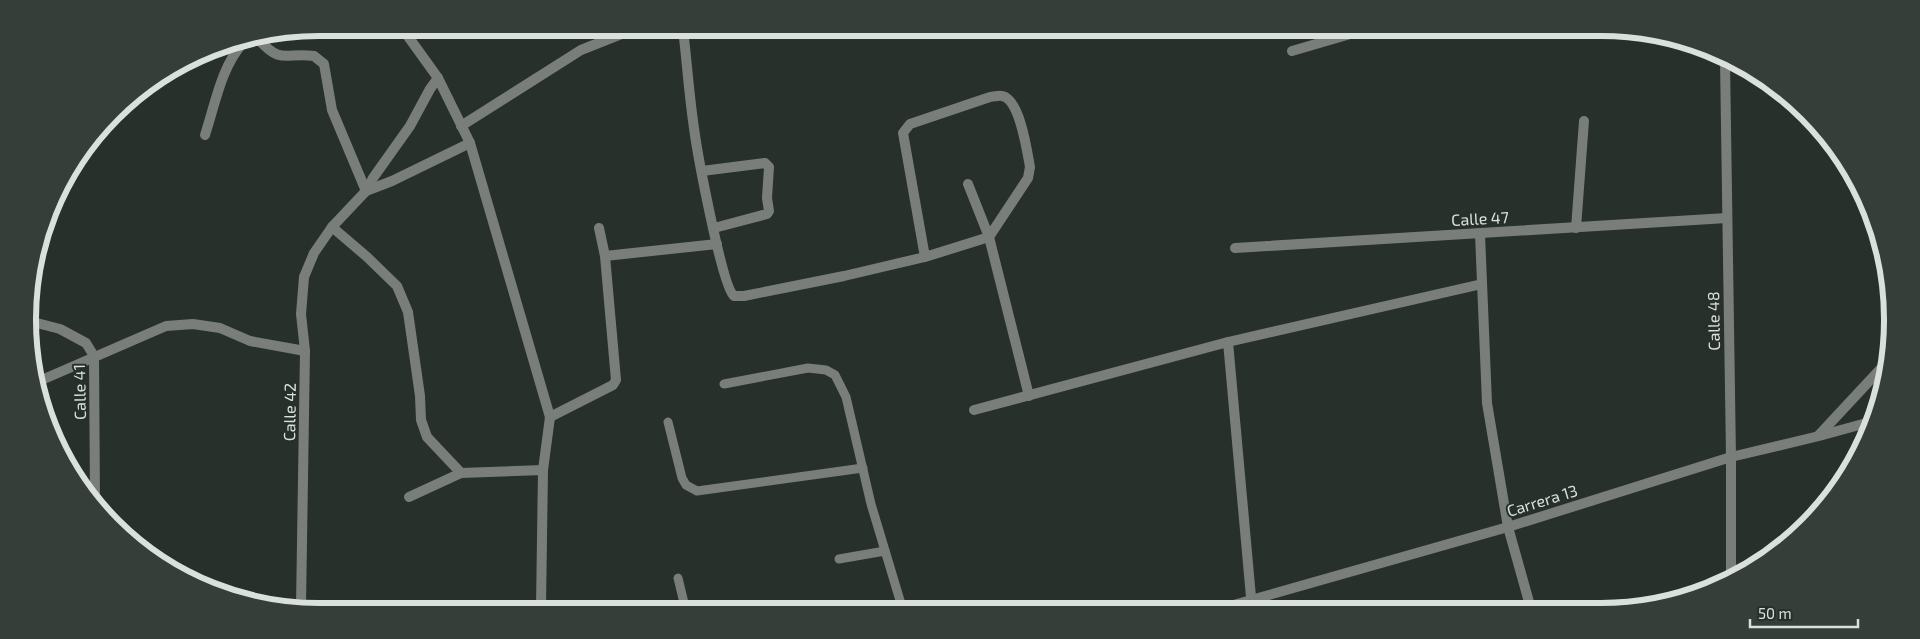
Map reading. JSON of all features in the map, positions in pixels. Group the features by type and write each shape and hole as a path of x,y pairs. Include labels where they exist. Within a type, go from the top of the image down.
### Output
{"street":[{"path":"408,36 438,78 460,126 470,142 550,417 543,470 541,603"},
{"path":"460,126 581,50 616,36"},
{"path":"684,36 694,130 717,244 729,289 734,296 844,276 925,257 989,237 1028,178 1030,172 1018,114 1010,100 1002,96 990,97 910,124 904,130 925,257"},
{"path":"1292,51 1343,36"},
{"path":"261,43 274,54 281,56 314,56 324,64 332,110 366,191"},
{"path":"205,135 225,71 239,48"},
{"name":"Calle 48","path":"1725,65 1731,571"},
{"path":"366,191 410,126 438,78"},
{"path":"1576,228 1584,121"},
{"path":"366,191 392,181 470,142"},
{"path":"702,171 765,163 770,167 769,211 767,214 714,228"},
{"path":"968,184 989,237 1030,396"},
{"name":"Calle 42","path":"301,602 305,351 301,314 304,277 314,252 332,227 366,191"},
{"name":"Calle 47","path":"1235,248 1727,218"},
{"path":"332,227 366,256 396,286 408,312 420,396 421,420 427,437 461,474"},
{"path":"550,417 613,386 615,383 616,375 605,256 599,228"},
{"path":"1480,234 1487,403 1508,527 1529,603"},
{"path":"605,256 717,244"},
{"path":"974,410 1228,342 1482,284"},
{"name":"Calle 41","path":"36,323 60,329 86,343 94,356 95,492"},
{"path":"43,379 166,326 193,324 220,328 250,341 305,351"},
{"path":"1228,342 1252,603"},
{"path":"1818,436 1879,371"},
{"name":"Carrera 13","path":"1255,603 1731,457 1864,424"},
{"path":"409,497 461,474 543,470"}],"lane":[{"path":"724,384 808,368 831,372 839,381 846,397 885,551 901,603"},
{"path":"668,422 682,478 686,485 697,491 863,468"},
{"path":"839,559 885,551"},
{"path":"678,578 684,603"}]}
